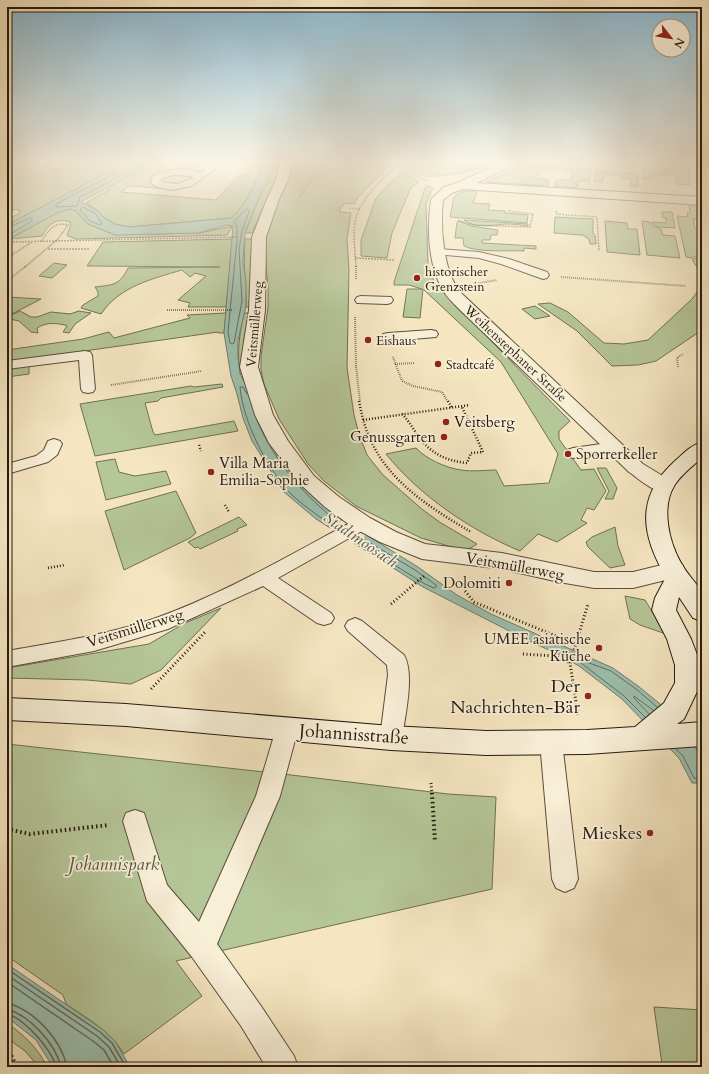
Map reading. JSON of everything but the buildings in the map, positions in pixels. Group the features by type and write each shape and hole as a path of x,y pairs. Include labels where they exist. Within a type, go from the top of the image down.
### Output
{"street":[{"name":"Veitsmüllerweg","path":"268,211 259,236 257,310 249,366 250,376 264,415 279,442 299,470 332,502 359,525 422,551 502,561 559,574 594,580 633,580 676,574"},
{"name":"Weihenstephaner Straße","path":"436,211 439,252 443,276 452,293 636,468 664,486"},
{"path":"702,449 674,473 664,486 659,496 656,513 657,532 662,551 702,612"},
{"path":"641,738 674,711 688,683 688,665 678,639 664,610 676,574"},
{"name":"Johannisstraße","path":"7,709 126,715 391,738 486,743 551,742 702,734"}],"lane":[{"path":"439,252 479,255 505,261 543,275"},
{"path":"361,300 387,300"},
{"path":"388,337 431,334"},
{"path":"7,365 85,355 88,389"},
{"path":"7,469 42,459 50,452 54,444"},
{"path":"573,453 615,447"},
{"name":"Veitsmüllerweg","path":"7,659 94,643 161,624 265,578 359,525"},
{"path":"265,578 324,618"},
{"path":"355,626 397,661 399,675 391,738"},
{"path":"202,947 268,796 287,729"},
{"path":"551,742 565,879"},
{"path":"135,822 156,892 202,947 251,1016 283,1067"}],"path":[{"path":"356,286 355,238 357,215 359,211"},
{"path":"455,221 461,220 471,225 530,227 533,214 509,211"},
{"path":"556,211 556,214 597,217 599,251"},
{"path":"7,281 57,241 66,231 68,225 59,223 51,227 41,242"},
{"path":"8,242 226,237"},
{"path":"7,258 32,242"},
{"path":"47,249 89,249"},
{"path":"356,258 394,260"},
{"path":"543,275 686,286"},
{"path":"473,284 503,280"},
{"path":"167,310 220,310"},
{"path":"355,315 354,360 363,420 372,446 399,480 426,504 477,536"},
{"path":"388,337 395,364 402,381 413,386 442,392 452,408"},
{"path":"678,367 677,358 682,354"},
{"path":"395,364 415,363"},
{"path":"88,389 202,371"},
{"path":"363,420 470,406"},
{"path":"402,414 408,418 423,444 434,454 449,461 467,463 471,453 483,452 462,407"},
{"path":"199,445 201,451"},
{"path":"225,505 229,512"},
{"path":"48,568 65,565"},
{"path":"390,604 415,583"},
{"path":"465,591 474,602 575,644"},
{"path":"578,716 570,662 589,599"},
{"path":"126,715 208,628"},
{"path":"523,654 555,656 570,662"},
{"path":"431,783 436,842"},
{"path":"7,829 30,834 135,822"},
{"path":"7,1054 12,1057 17,1067"}],"green space":[{"path":"20,211 34,211 7,225 7,219 19,214"},
{"path":"59,211 76,211 88,224 115,235 199,233 233,226 227,235 76,239 67,235 71,225 70,222 57,221 47,228 42,236 10,239"},
{"path":"98,211 238,211 231,218 129,227 115,224 103,217"},
{"path":"254,211 262,211 252,233 245,233"},
{"path":"272,211 340,211 351,213 347,239 349,270 347,368 354,415 359,434 367,455 383,475 423,510 441,523 477,544 471,548 464,549 421,538 356,506 324,481 308,464 279,419 264,384 261,370 261,356 268,307 268,287 264,245"},
{"path":"371,211 401,211 392,233 387,258 361,256 361,240"},
{"path":"417,211 426,211 428,265 435,284 570,421 559,431 559,439 581,470 594,469 606,491 594,510 587,508 581,520 587,523 557,542 538,534 520,551 483,533 430,498 399,469 386,454 416,448 431,459 449,467 470,471 496,470 504,486 549,483 558,454 501,362 423,289 420,318 403,317 407,289 422,289 409,285 394,285"},
{"path":"451,211 505,211 505,213 528,215 527,223 450,217"},
{"path":"690,211 698,211 701,220 693,219 695,228 702,228 702,253 692,258 686,257 677,216 688,217 687,213 690,213"},
{"path":"662,212 672,212 675,228 659,227 652,222 666,223 666,218 663,218"},
{"path":"555,217 593,219 593,233 595,235 596,244 590,244 589,239 582,235 554,233"},
{"path":"464,220 528,224 528,226 514,224 490,226 473,225"},
{"path":"459,221 471,226 498,230 497,235 491,235 490,240 482,240 482,243 536,246 536,249 524,248 524,251 493,251 477,250 464,246 463,238 455,238 457,222"},
{"path":"605,221 627,223 628,229 637,229 640,255 607,252"},
{"path":"642,221 650,222 653,226 661,229 663,235 675,236 680,258 647,255"},
{"path":"233,239 226,307 188,307 190,303 178,300 206,276 195,273 190,277 182,270 148,280 127,290 109,304 101,314 81,308 83,305 98,296 98,292 95,287 111,285 119,281 128,268 220,267 87,266 103,242"},
{"path":"245,239 252,239 253,307 246,307 244,256"},
{"path":"702,255 702,285 697,267 692,260"},
{"path":"54,263 67,265 52,278 39,276"},
{"path":"702,285 702,330 656,361 638,365 612,366 577,331 538,304 550,303 568,312 604,343 624,344 648,340 692,299"},
{"path":"7,297 41,299 14,313 7,313"},
{"path":"535,306 550,316 535,319 522,309"},
{"path":"20,311 31,317 37,317 51,312 70,314 79,311 91,313 75,324 69,333 63,332 67,326 54,323 37,328 38,333 31,332 19,321 10,319 9,316"},
{"path":"226,313 224,333 218,332 7,362 7,350 83,339 109,332 114,338 190,318 187,315"},
{"path":"244,313 252,313 248,374 240,374 239,344"},
{"path":"29,366 29,374 7,377 7,369"},
{"path":"222,384 223,387 161,398 158,401 145,403 153,432 155,435 234,421 238,431 95,456 80,404 191,386"},
{"path":"115,459 119,472 135,476 166,471 171,484 106,500 96,462"},
{"path":"597,468 606,468 617,488 613,499 605,499 609,491"},
{"path":"176,491 196,533 190,538 124,570 105,511"},
{"path":"239,517 247,525 237,529 238,531 200,549 198,547 195,548 188,542"},
{"path":"615,527 618,546 625,565 610,568 588,547 586,542 592,537"},
{"path":"625,596 645,600 666,634 640,625 630,619"},
{"path":"221,608 161,670 131,684 87,680 7,678 7,668 149,644 185,623"},
{"name":"Johannispark","path":"7,744 283,774 448,794 496,797 492,889 176,961 202,996 124,1054 112,1038 90,1020 66,1004 63,995 7,956"},
{"path":"654,1007 702,1010 702,1067 662,1064"},
{"path":"7,1023 30,1042 47,1067 39,1067 25,1051 7,1038"}],"water":[{"path":"34,211 63,211 7,240 7,225"},
{"name":"Stadtmoosach","path":"76,211 98,211 103,217 115,224 129,227 231,218 238,211 254,211 245,233 243,262 246,282 246,307 238,340 240,374 303,485 339,518 418,567 457,595 491,614 613,668 638,686 670,712 702,757 702,783 692,783 679,758 622,699 579,666 562,656 527,640 423,587 316,519 284,492 252,441 243,418 231,376 224,333 233,226 227,225 199,233 115,235 88,224"},
{"path":"7,964 102,1029 115,1041 130,1067 53,1067 36,1040 7,1017"}],"pier":[{"path":"344,519 367,535 351,545 328,530"}],"place":[{"name":"historischer Grenzstein","path":"417,278"},
{"name":"Eishaus","path":"368,340"},
{"name":"Stadtcafé","path":"438,364"},
{"name":"Veitsberg","path":"446,422"},
{"name":"Genussgarten","path":"444,437"},
{"name":"Sporrerkeller","path":"568,454"},
{"name":"Villa Maria Emilia-Sophie","path":"211,472"},
{"name":"Dolomiti","path":"509,583"},
{"name":"UMEE asiatische Küche","path":"599,648"},
{"name":"Der Nachrichten-Bär","path":"588,696"},
{"name":"Mieskes","path":"650,833"}]}
